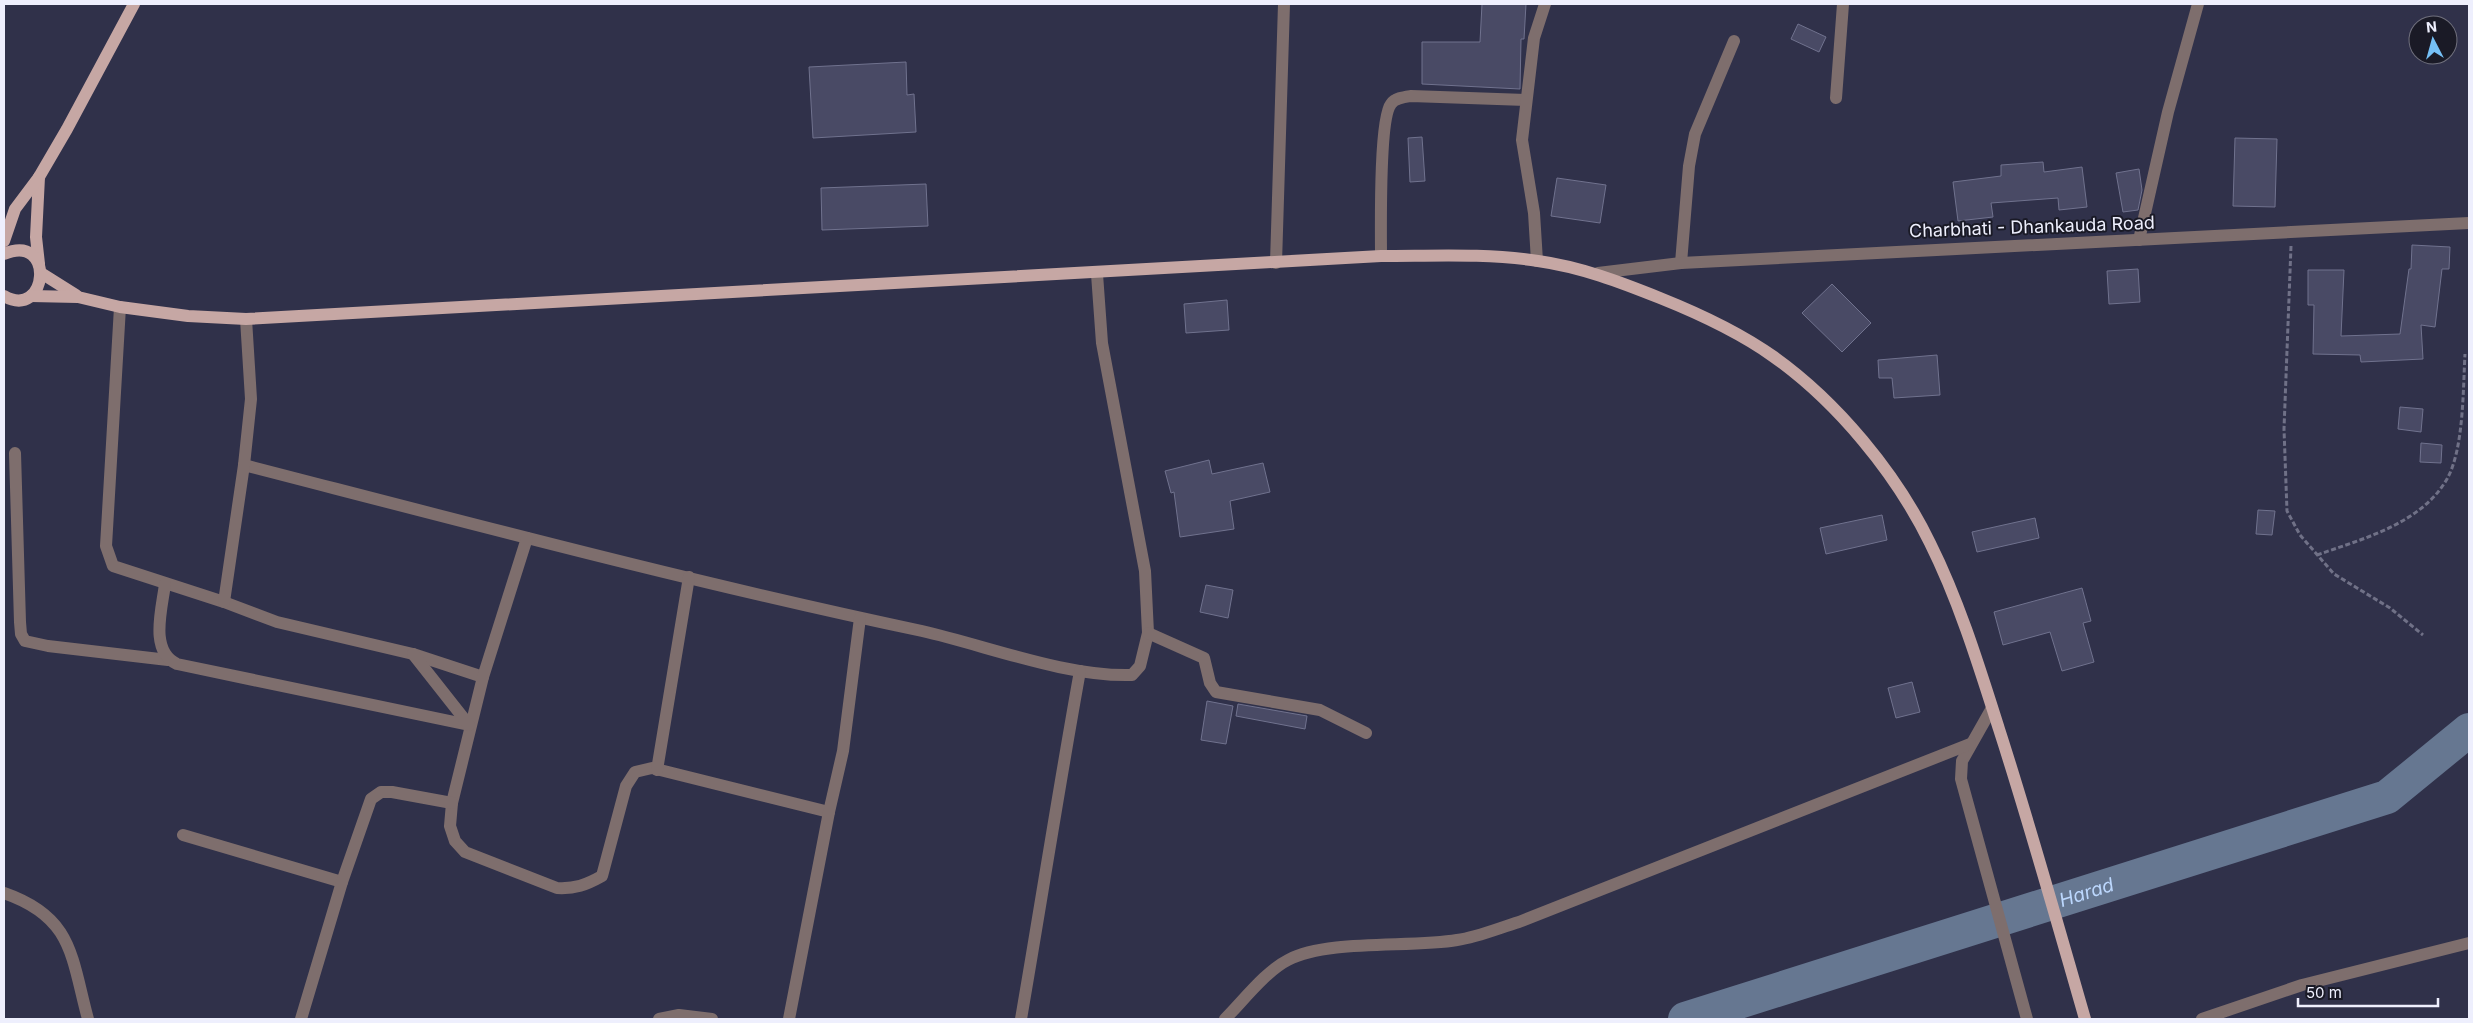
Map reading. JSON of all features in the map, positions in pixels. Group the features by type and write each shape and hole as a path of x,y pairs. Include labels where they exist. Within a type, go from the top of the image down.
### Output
{"main road":[{"path":"4,241 15,209 39,177 134,4"},
{"path":"31,296 39,286 40,269 36,237 39,177"},
{"path":"4,254 20,250 34,258 40,269 78,297"},
{"path":"4,296 14,300 31,296 78,297 120,307 188,316 246,319 1097,274 1381,256 1457,255 1537,260 1598,273 1706,316 1773,356 1839,416 1876,457 1904,496 1930,542 1953,596 1992,708 2014,773 2085,1019"}],"street":[{"path":"1276,263 1284,4"},
{"path":"1537,260 1534,213 1522,140 1534,38 1545,4"},
{"path":"1836,98 1843,4"},
{"path":"2139,240 2168,112 2198,4"},
{"path":"1681,263 1689,166 1695,134 1734,41"},
{"path":"1381,256 1381,183 1387,116 1390,104 1398,99 1412,96 1526,100"},
{"name":"Charbhati - Dhankauda Road","path":"1598,273 1681,263 1923,249 2291,233 2469,222"},
{"path":"244,465 527,538 951,638 1080,671 1132,676 1140,666 1148,633 1145,571 1102,342 1097,274"},
{"path":"120,307 106,546 114,566 224,602 277,622 413,654 483,677"},
{"path":"224,602 244,465 251,399 246,319"},
{"path":"15,453 20,622 21,634 25,641 48,646 168,660 176,664 470,726"},
{"path":"527,538 483,677 452,803 450,826 455,841 465,852 557,888 571,889 586,886 602,876 626,786 635,772 652,768 828,812"},
{"path":"657,770 689,577"},
{"path":"165,584 159,630 161,647 168,660"},
{"path":"789,1019 828,812 843,752 860,618"},
{"path":"1148,633 1204,658 1210,683 1216,692 1320,710 1366,732"},
{"path":"413,654 470,726"},
{"path":"1020,1019 1080,671"},
{"path":"1992,708 1962,760 1961,779 2027,1019"},
{"path":"1225,1019 1275,969 1288,960 1308,953 1347,948 1458,940 1519,922 1970,744"},
{"path":"301,1019 342,882 371,799 381,792 452,803"},
{"path":"183,835 342,882"},
{"path":"4,893 31,903 52,919 61,930 72,957 88,1019"},
{"path":"2202,1019 2302,986 2469,943"},
{"path":"659,1019 679,1015 712,1019"}],"path":[{"path":"2291,233 2284,429 2287,511 2300,535 2334,574 2390,608 2423,634"},
{"path":"2317,555 2381,532 2404,520 2430,499 2446,479 2452,467 2460,428 2465,354"}],"building":[{"path":"1482,4 1526,4 1524,39 1521,39 1520,89 1422,84 1422,42 1480,42"},
{"path":"1798,24 1826,37 1819,52 1791,39"},
{"path":"906,62 907,95 914,94 916,132 813,138 809,67"},
{"path":"1422,137 1425,181 1410,182 1408,138"},
{"path":"2235,138 2277,139 2275,207 2233,206"},
{"path":"2043,162 2044,172 2082,167 2087,207 2059,210 2058,198 1991,203 1993,217 1958,221 1953,182 2001,176 2001,165"},
{"path":"2139,169 2142,190 2138,210 2123,212 2116,173"},
{"path":"1557,178 1606,185 1600,223 1551,216"},
{"path":"926,184 928,226 822,230 821,188"},
{"path":"2412,245 2450,247 2449,269 2442,269 2435,327 2421,325 2423,359 2361,362 2360,355 2313,354 2314,305 2308,305 2308,270 2344,270 2341,336 2400,334 2409,269 2411,269"},
{"path":"2138,269 2140,302 2109,304 2107,271"},
{"path":"1832,284 1871,323 1842,352 1802,313"},
{"path":"1227,300 1229,330 1186,333 1184,304"},
{"path":"1937,355 1940,395 1894,398 1892,378 1879,378 1878,360"},
{"path":"2400,407 2423,409 2421,432 2398,429"},
{"path":"2421,443 2442,445 2441,463 2420,462"},
{"path":"1209,460 1212,474 1263,463 1270,492 1230,501 1234,529 1180,537 1174,492 1171,493 1165,471"},
{"path":"2258,510 2275,511 2272,535 2256,534"},
{"path":"1882,515 1887,540 1826,554 1820,528"},
{"path":"2035,518 2039,538 1977,552 1972,532"},
{"path":"1206,585 1233,590 1228,618 1200,612"},
{"path":"2082,588 2091,621 2083,623 2094,662 2062,671 2050,632 2003,645 1994,612"},
{"path":"1912,682 1920,712 1896,718 1888,688"},
{"path":"1207,701 1233,706 1226,744 1201,740"},
{"path":"1238,704 1307,716 1305,729 1236,716"}],"waterway":[{"name":"Harad","path":"1685,1019 2387,797 2469,730"}]}
